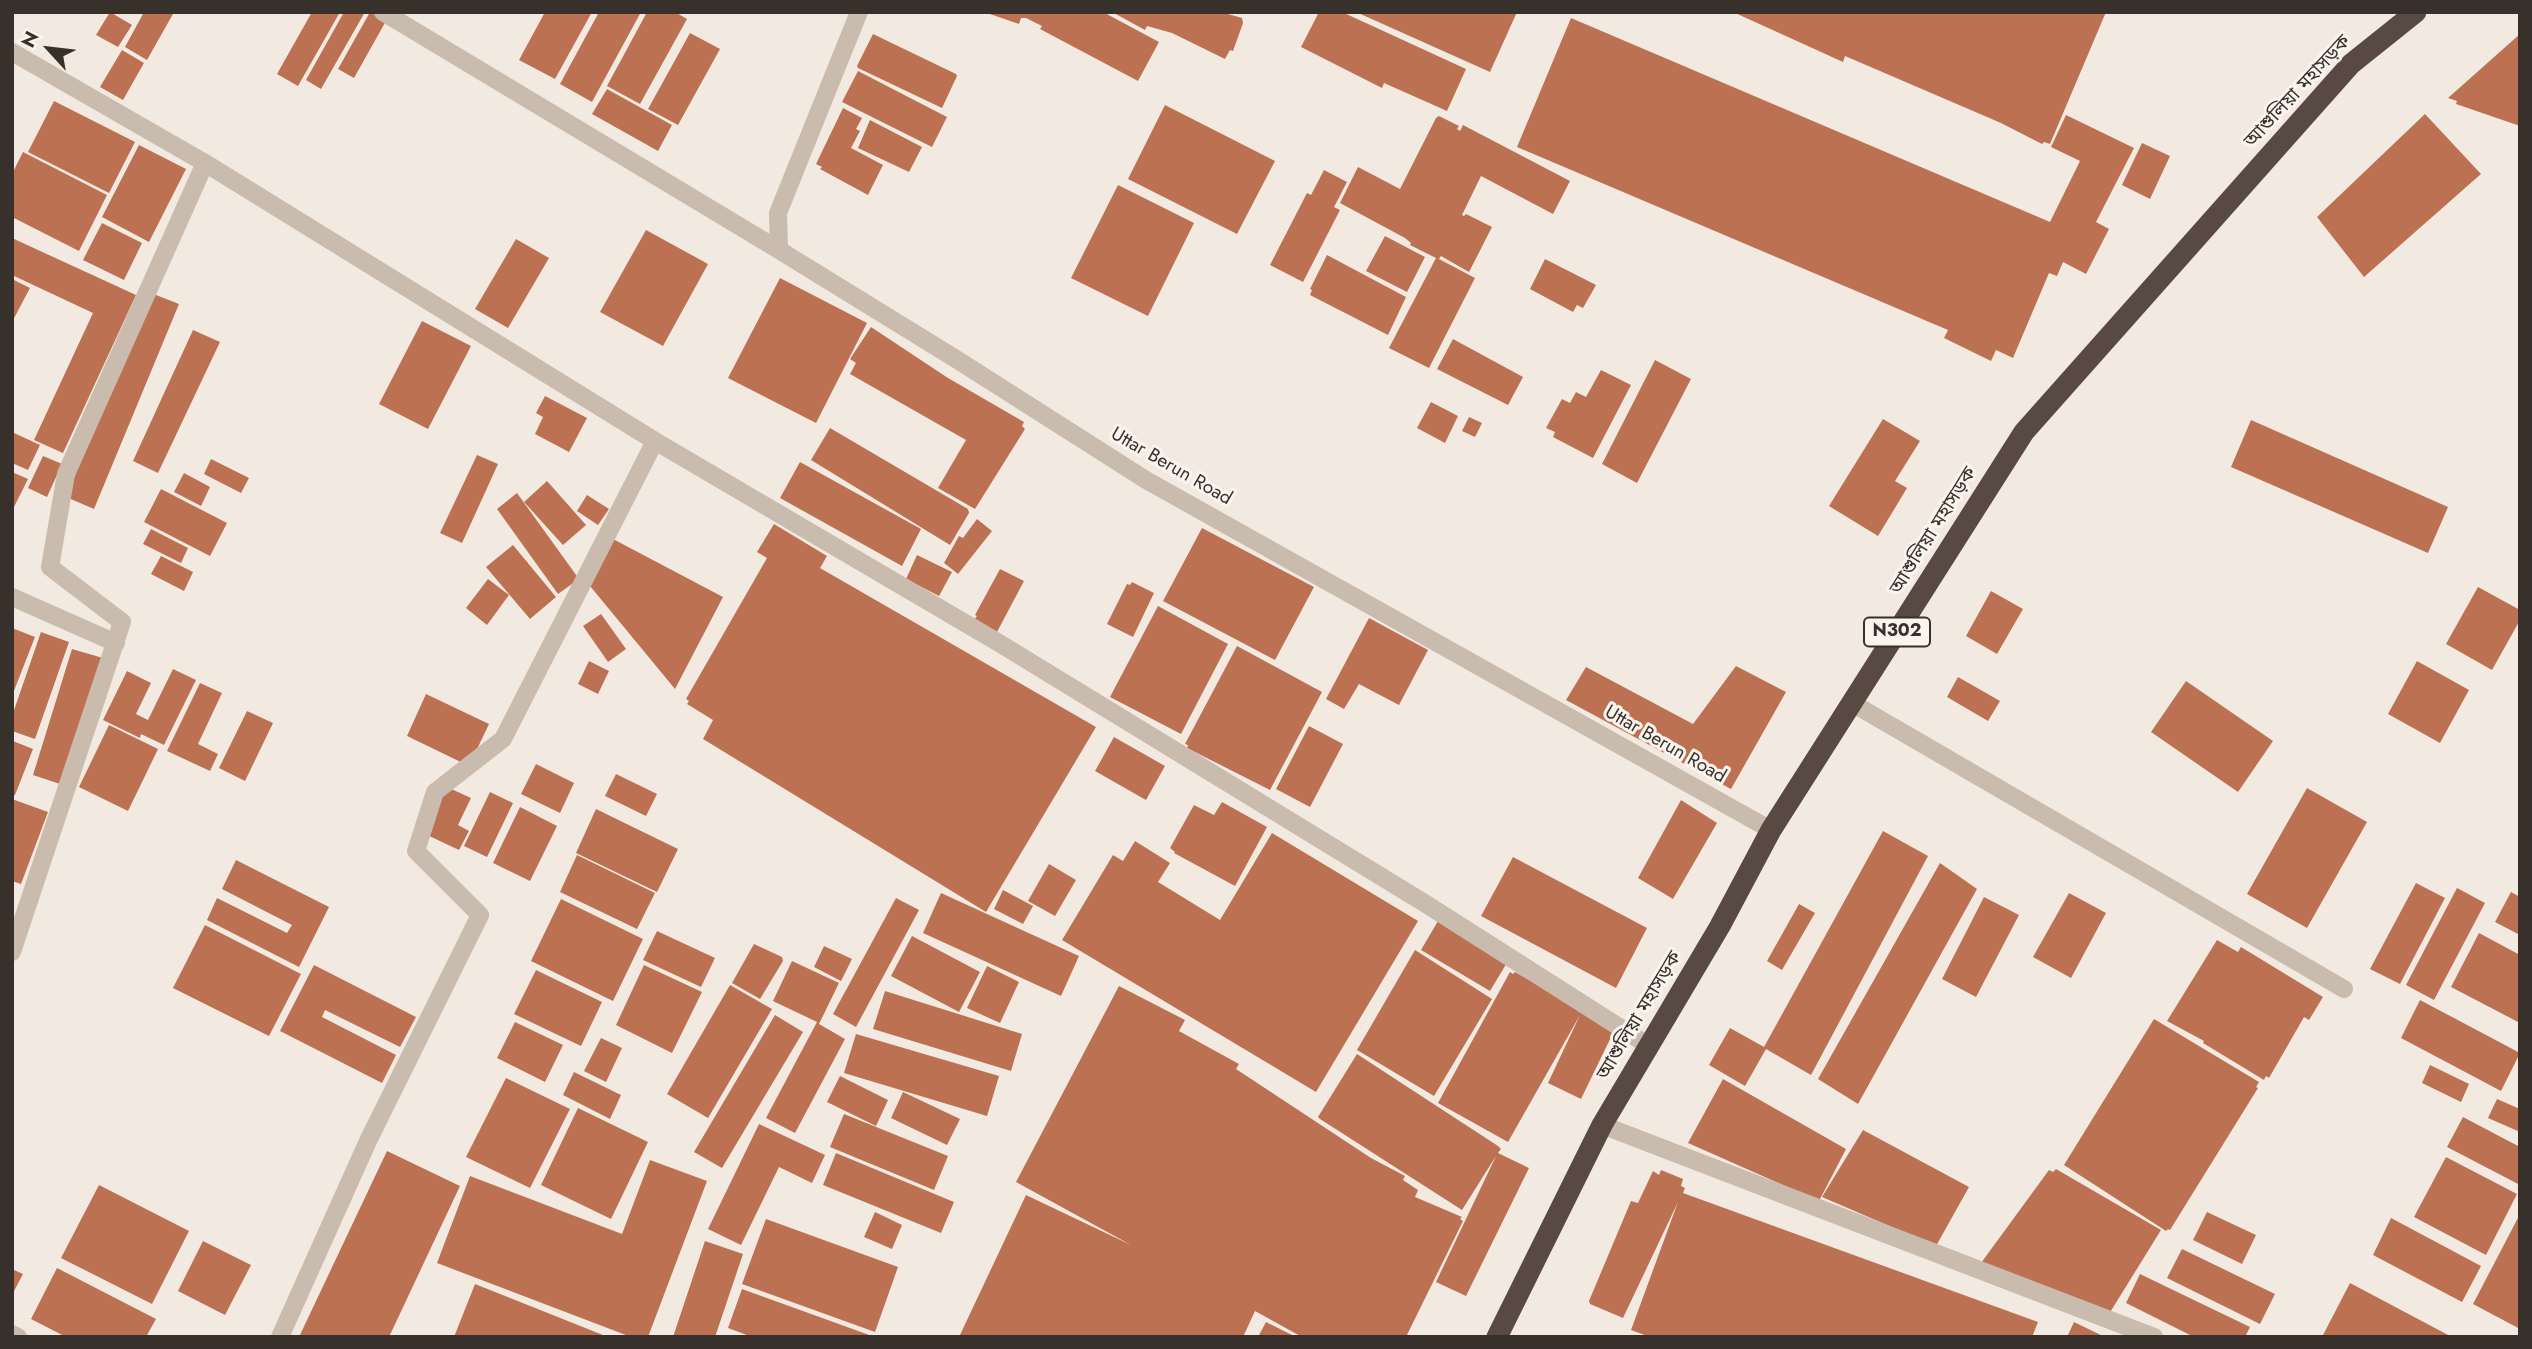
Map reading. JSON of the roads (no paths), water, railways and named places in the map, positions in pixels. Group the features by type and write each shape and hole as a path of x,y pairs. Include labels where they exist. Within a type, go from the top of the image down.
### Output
{"highway":[{"name":"আশুলিয়া মহাসড়ক","path":"1497,1337 1602,1125 1720,926 1771,830 2024,432 2351,64 2416,12"}],"street":[{"name":"Uttar Berun Road","path":"383,12 779,250 1146,480 1771,830"},
{"path":"779,250 778,213 859,12"},
{"path":"12,52 205,163 655,441 1011,650 1426,904 1649,1046"},
{"path":"12,951 122,622 50,567 66,474 205,163"},
{"path":"280,1337 368,1141 480,915 416,851 435,792 503,739 655,441"},
{"path":"12,597 116,643"},
{"path":"1852,703 2344,989"},
{"path":"1602,1125 2154,1337"},
{"path":"12,1334 18,1337"}]}
